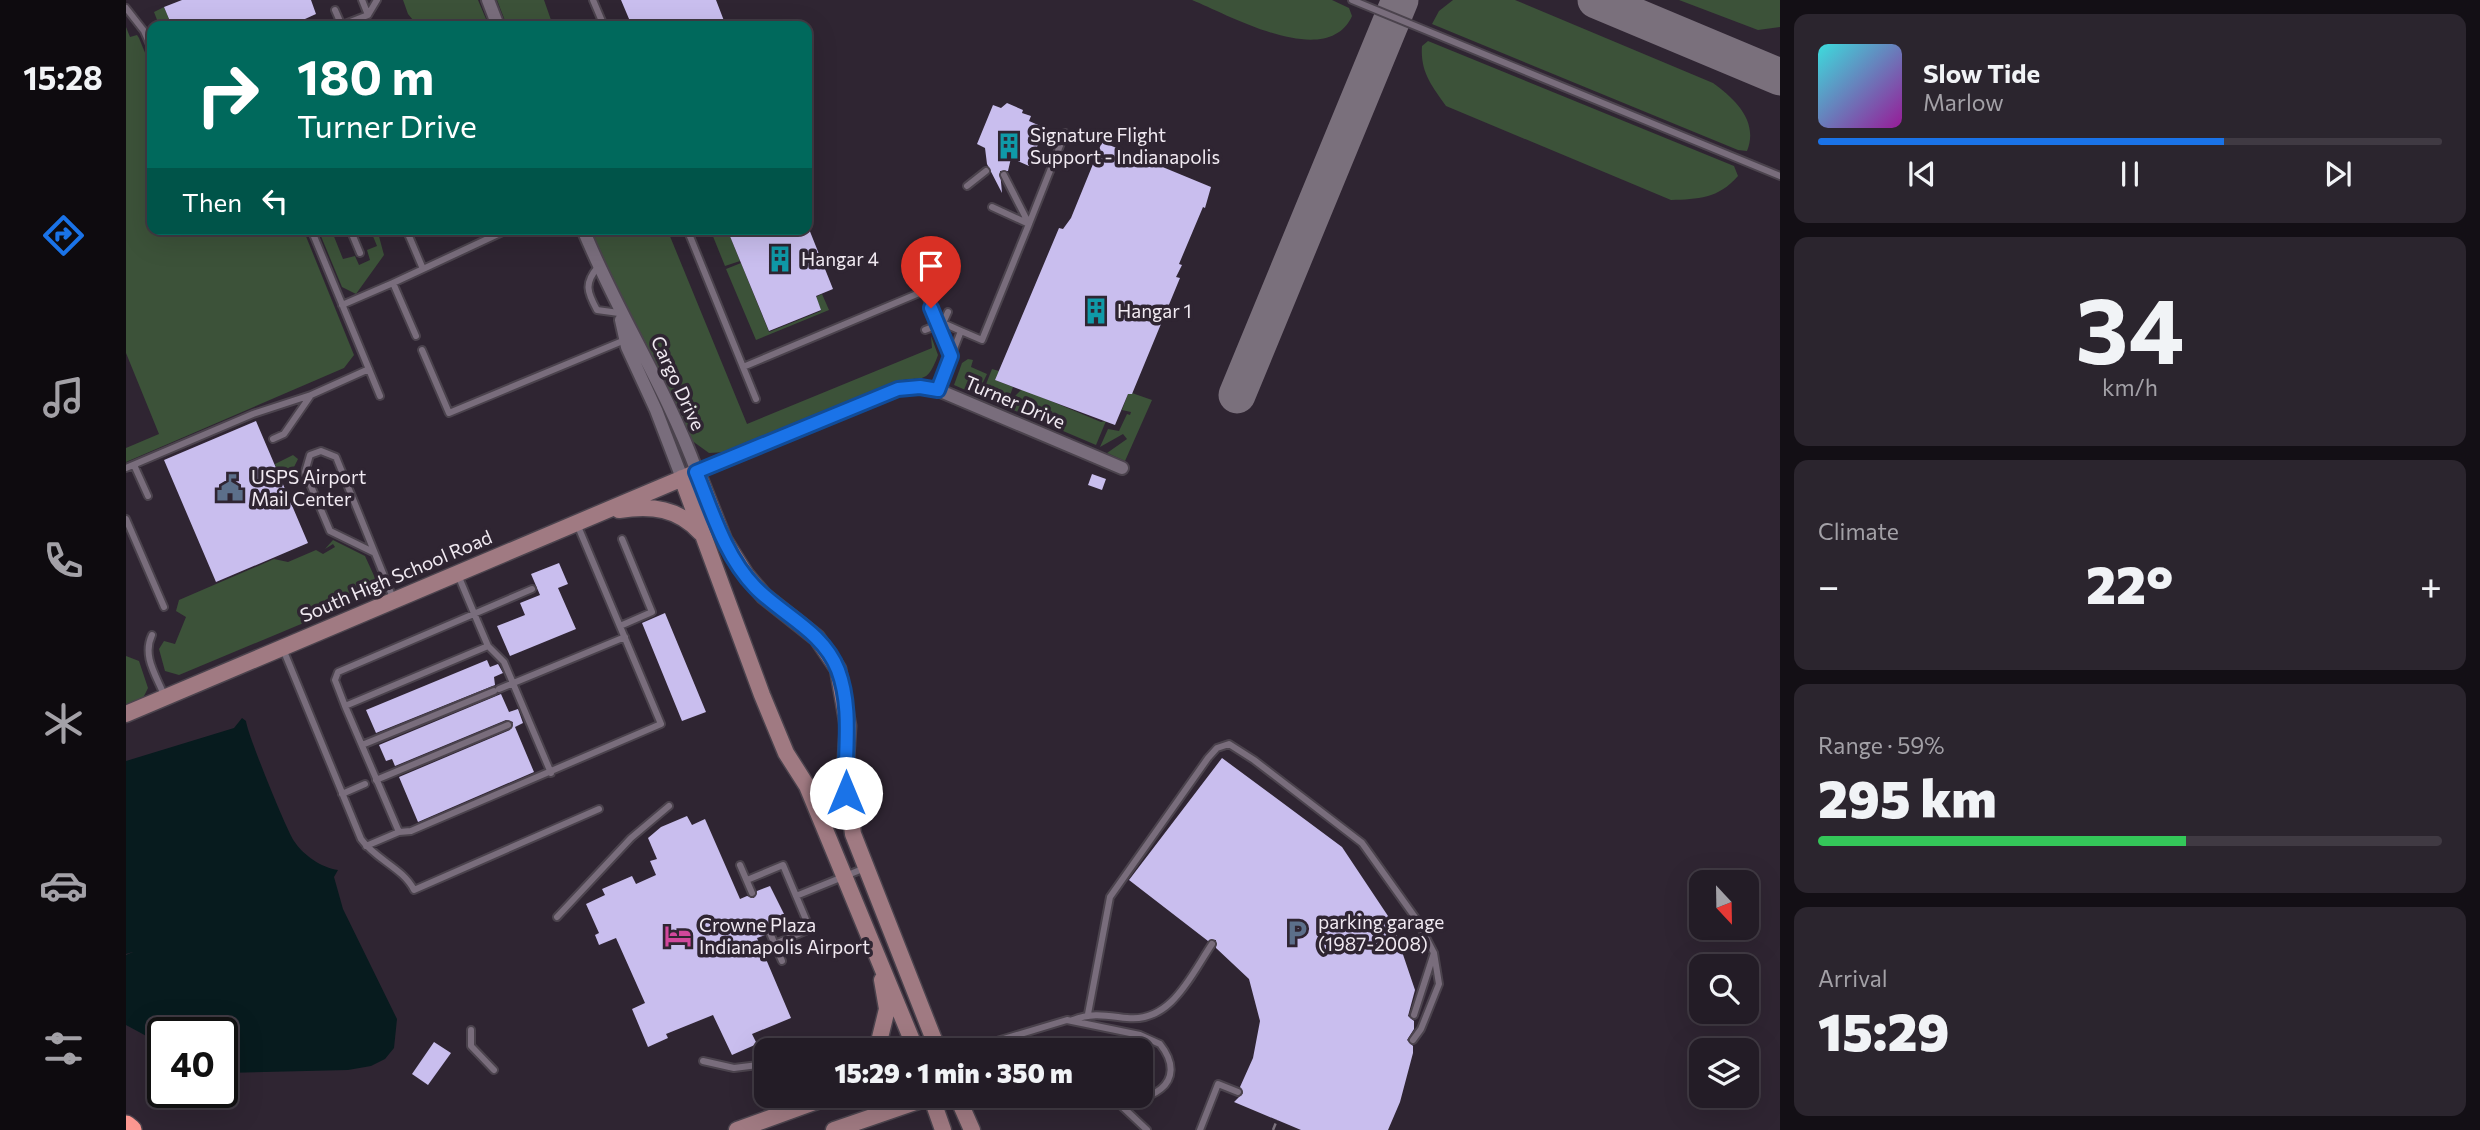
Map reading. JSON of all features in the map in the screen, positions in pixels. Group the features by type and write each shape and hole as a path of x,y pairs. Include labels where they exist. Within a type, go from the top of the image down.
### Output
{"highway":[{"path":"126,1126 131,1130"}],"street":[{"path":"488,0 496,21"},
{"name":"Cargo Drive","path":"586,235 619,313 638,341 663,388 689,475"},
{"name":"Cargo Drive","path":"619,313 625,340 689,475"},
{"name":"Turner Drive","path":"689,475 898,389 920,387 938,390 1122,467"},
{"path":"689,475 705,538 767,706 786,753 807,786 871,944 895,992 912,1038"},
{"path":"689,475 724,540 754,586 817,638 838,669 848,726 845,775 847,810 865,868 933,1038"},
{"name":"South High School Road","path":"126,714 689,475"},
{"path":"603,512 630,508 667,509 692,524 705,538"},
{"path":"871,944 886,1000 881,1038"},
{"path":"737,1130 796,1108"},
{"path":"834,1130 897,1108"},
{"path":"936,1108 943,1130"},
{"path":"962,1108 972,1130"}],"lane":[{"path":"362,0 368,15"},
{"path":"353,21 368,15 377,0"},
{"path":"593,0 602,21"},
{"path":"1352,0 1780,176"},
{"path":"126,8 147,37"},
{"path":"335,10 339,21"},
{"path":"940,324 982,340 1065,133"},
{"path":"967,186 986,171"},
{"path":"1004,175 1029,224"},
{"path":"992,207 1029,224"},
{"path":"313,235 380,397"},
{"path":"352,235 360,253"},
{"path":"409,235 423,269"},
{"path":"342,305 496,235"},
{"path":"689,235 756,400"},
{"path":"599,267 588,278 587,290 597,310 619,313"},
{"path":"743,367 924,291 931,277"},
{"path":"393,283 416,336"},
{"path":"924,291 940,324 951,356"},
{"path":"925,330 940,324 948,312"},
{"path":"938,390 961,331"},
{"path":"422,350 449,413 625,340"},
{"path":"126,468 253,414 311,395 369,369"},
{"path":"273,439 284,434 311,395"},
{"path":"373,552 330,531 305,472 310,455 321,451 336,457 394,600"},
{"path":"134,465 148,496"},
{"path":"126,519 164,607"},
{"path":"366,846 399,832 411,831 551,774 661,724 576,523"},
{"path":"620,625 652,612 622,539"},
{"path":"457,573 488,646 504,662 525,718 551,774"},
{"path":"399,832 335,680 338,672 532,589"},
{"path":"152,635 147,645 149,659 165,697"},
{"path":"362,745 625,637"},
{"path":"345,706 488,646"},
{"path":"282,647 366,846 405,877 414,890 599,809"},
{"path":"376,780 508,725"},
{"path":"1088,1014 1110,897 1208,758 1226,744 1254,760 1362,843 1417,920 1434,953 1439,984 1421,1029 1413,1040"},
{"path":"342,794 365,784"},
{"path":"557,917 631,838 669,806"},
{"path":"740,865 752,893"},
{"path":"747,880 783,865 810,929 775,944"},
{"path":"796,896 865,868"},
{"path":"770,933 782,961"},
{"path":"1005,1038 1088,1014 1137,1019 1159,1013 1172,1001 1212,944"},
{"path":"1414,1015 1434,953"},
{"path":"1073,1020 1101,1029 1152,1038"},
{"path":"471,1030 471,1046 494,1070"},
{"path":"1153,1039 1165,1050 1169,1076 1160,1091 1153,1094"},
{"path":"703,1061 734,1068 754,1066"},
{"path":"1200,1130 1218,1084 1238,1092"},
{"path":"1123,1108 1147,1130"}],"path":[{"path":"1273,1130 1278,1120"}],"green space":[{"path":"403,0 478,0 487,21 414,21"},
{"path":"497,0 544,0 551,20 549,21 505,21"},
{"path":"1192,0 1332,0 1349,8 1352,16 1339,32 1322,39 1300,39 1252,26"},
{"path":"1453,0 1515,0 1713,83 1743,112 1750,130 1747,151 1738,150 1432,24 1439,11"},
{"path":"1679,0 1780,0 1780,27 1758,30"},
{"path":"164,7 170,21 157,21 154,12"},
{"path":"126,27 130,37 137,35 147,58 147,235 305,235 354,355 344,368 126,462 126,448 159,434 126,353"},
{"path":"1428,41 1734,166 1738,176 1723,189 1707,196 1671,200 1446,106 1432,85 1423,64 1422,46"},
{"path":"320,235 333,235 343,259 355,256 359,265 370,260 367,250 377,246 372,235 379,235 384,255 356,294 342,287"},
{"path":"593,235 669,235 747,424 932,348 931,336 938,355 930,372 922,378 894,382 726,452 709,453 691,440 665,381 611,278"},
{"path":"712,235 729,235 740,261 725,266"},
{"path":"741,263 769,332 821,311 816,297 822,294 829,310 756,340 726,269"},
{"path":"968,359 973,360 971,367 987,374 977,395 954,385 962,363"},
{"path":"992,369 999,371 995,380 1013,387 1006,407 981,397"},
{"path":"1022,389 1101,422 1106,421 1096,445 1011,409 1013,398"},
{"path":"1128,394 1152,400 1125,461 1107,453 1127,439 1123,434 1100,447 1108,429 1119,431 1127,414 1130,415 1131,412 1122,410"},
{"path":"293,455 298,459 292,471 278,473 275,464"},
{"path":"333,540 365,556 375,578 373,592 368,596 179,675 165,671 159,649 164,641 175,644 186,617 176,611 179,600 274,559 288,562 316,550 323,554 335,547 333,544 325,549"},
{"path":"126,656 139,661 148,688 143,698 126,706"}],"shaded area":[{"path":"242,718 246,721 267,781 294,841 313,860 338,870 334,877 343,909 397,1019 394,1048 385,1059 371,1066 348,1070 238,1073 238,1017 147,1017 147,1036 126,1025 126,955 133,952 126,954 126,761 234,728"}],"building":[{"path":"182,0 311,0 316,14 305,19 306,21 170,21 164,7"},
{"path":"621,0 716,0 724,21 630,21"},
{"name":"Signature Flight Support - Indianapolis","path":"1007,103 1031,116 1029,121 1045,128 1029,166 1011,158 1008,171 1000,171 1002,193 987,164 985,148 977,144 993,105 1001,108"},
{"name":"Hangar 1","path":"1102,142 1211,187 1205,208 1203,207 1179,264 1182,265 1176,277 1180,278 1132,394 1128,394 1115,425 995,380 1059,228 1063,229 1071,218"},
{"name":"Hangar 4","path":"729,235 811,235 833,289 816,296 821,310 769,331"},
{"name":"USPS Airport Mail Center","path":"256,421 308,543 216,582 164,460"},
{"path":"1092,474 1106,479 1102,490 1088,485"},
{"path":"559,563 568,584 558,588 576,629 510,656 497,626 525,615 520,603 540,595 531,574"},
{"path":"665,613 706,712 682,721 642,623"},
{"path":"487,660 490,667 498,664 503,673 494,677 495,685 376,733 366,710"},
{"path":"501,694 509,712 518,709 523,723 515,727 534,772 418,822 399,777 510,730 513,722 506,720 395,766 392,759 386,761 379,745"},
{"name":"parking garage (1987-2008)","path":"1222,758 1342,847 1392,922 1415,990 1408,1016 1414,1021 1414,1029 1407,1040 1413,1046 1413,1053 1400,1102 1388,1130 1301,1130 1234,1102 1243,1093 1240,1087 1253,1058 1260,1021 1249,979 1216,948 1216,940 1208,941 1129,880"},
{"name":"Crowne Plaza Indianapolis Airport","path":"687,816 692,825 705,819 740,899 747,896 754,898 757,891 770,886 789,924 775,930 767,928 765,935 757,938 791,1018 752,1034 754,1045 732,1055 713,1015 666,1034 668,1038 648,1047 632,1009 645,1003 616,938 599,945 595,935 599,933 586,904 605,895 602,889 632,876 636,884 656,875 650,861 657,859 648,838 661,827"},
{"path":"434,1042 451,1053 428,1085 412,1074"}],"taxiway":[{"path":"1237,395 1400,0"},
{"path":"1596,0 1780,77"}],"place":[{"name":"Signature Flight Support - Indianapolis","path":"1009,146"},
{"name":"Hangar 4","path":"780,259"},
{"name":"Hangar 1","path":"1096,311"},
{"name":"USPS Airport Mail Center","path":"230,488"},
{"name":"parking garage (1987-2008)","path":"1297,933"},
{"name":"Crowne Plaza Indianapolis Airport","path":"678,936"}],"route":[{"path":"846,793 848,726 838,669 817,638 764,596 733,557 696,472 898,389 920,387 938,390 951,356 931,308"}]}
